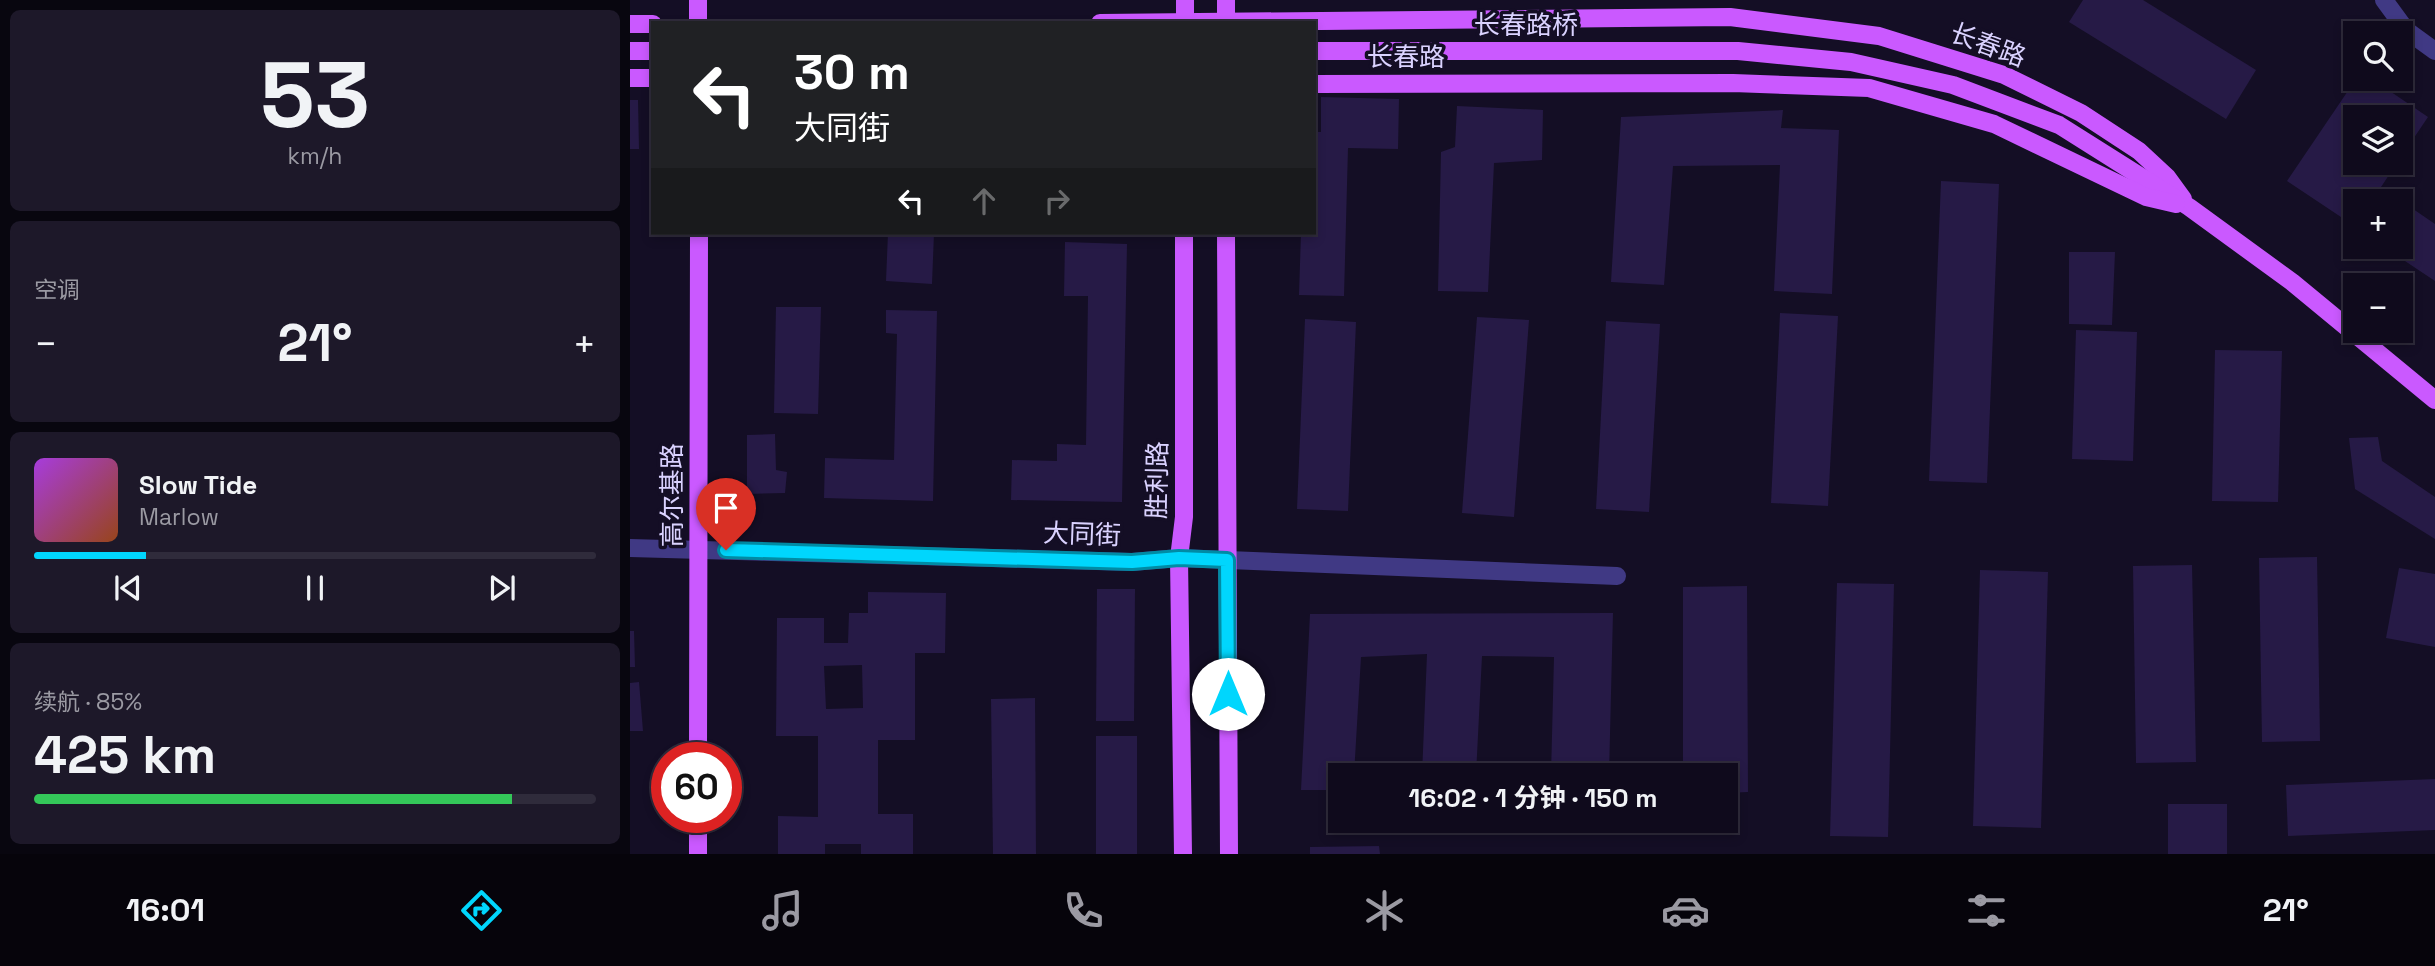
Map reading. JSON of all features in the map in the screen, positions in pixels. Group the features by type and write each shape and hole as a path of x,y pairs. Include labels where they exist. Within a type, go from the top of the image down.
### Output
{"main road":[{"path":"698,0 698,21"},
{"path":"1185,0 1185,21"},
{"path":"1226,0 1226,21"},
{"name":"长春路","path":"1316,21 1730,17 1879,36 2004,75 2081,113 2139,151 2167,177 2189,207"},
{"path":"630,24 651,24"},
{"path":"630,51 651,51"},
{"name":"长春路桥","path":"1316,51 1738,51"},
{"name":"长春路","path":"1738,51 1852,62 1953,85 2059,125 2189,207 2292,282 2435,400"},
{"path":"630,78 651,78"},
{"name":"长春路","path":"1316,84 1733,83 1869,88 1994,124 2146,197 2189,207"},
{"name":"高尔基路","path":"698,742 696,592 699,549 699,235"},
{"name":"胜利路","path":"1183,854 1179,558 1184,517 1184,235"},
{"path":"1226,235 1229,854"},
{"path":"698,833 698,854"}],"street":[{"path":"2384,0 2406,30 2435,51"},
{"name":"大同街","path":"630,548 1132,562 1179,558 1617,576"}],"building":[{"path":"2083,0 2143,0 2256,70 2226,119 2069,22"},
{"path":"2348,91 2390,91 2410,105 2343,105 2343,175 2389,175 2381,187 2384,189 2343,189 2343,218 2287,181"},
{"path":"1321,97 1399,99 1398,149 1348,148 1344,296 1299,295 1301,235 1316,235 1316,132 1321,132"},
{"path":"630,100 638,100 639,149 630,149"},
{"path":"1457,106 1543,110 1542,160 1494,163 1488,292 1438,291 1441,152 1455,147"},
{"path":"2413,107 2428,117 2413,139"},
{"path":"1783,110 1781,128 1839,130 1832,294 1774,291 1780,165 1673,166 1664,285 1611,282 1621,117"},
{"path":"1941,181 1999,184 1987,483 1929,481"},
{"path":"2413,209 2435,224 2435,281 2402,259 2413,259"},
{"path":"888,235 934,235 932,284 886,281"},
{"path":"1065,242 1127,244 1122,502 1011,500 1012,460 1057,461 1057,444 1086,445 1088,296 1064,296"},
{"path":"2069,252 2115,252 2112,325 2069,324"},
{"path":"776,307 821,307 818,414 774,413"},
{"path":"886,310 937,311 933,501 824,498 825,458 894,460 897,334 886,333"},
{"path":"1780,313 1838,316 1828,506 1771,503"},
{"path":"1477,317 1529,320 1514,517 1462,513"},
{"path":"1305,319 1356,322 1348,511 1297,509"},
{"path":"1606,321 1660,324 1649,512 1596,509"},
{"path":"2076,330 2137,332 2133,461 2072,459"},
{"path":"2215,350 2282,351 2278,502 2212,501"},
{"path":"775,434 776,470 787,472 785,493 747,494 747,435"},
{"path":"2378,437 2382,461 2435,497 2435,539 2355,489 2349,438"},
{"path":"2317,557 2320,741 2262,742 2259,558"},
{"path":"2192,565 2196,762 2136,763 2133,566"},
{"path":"2399,568 2435,574 2435,647 2386,638"},
{"path":"1980,570 2048,572 2041,828 1973,826"},
{"path":"1837,583 1894,584 1888,837 1830,836"},
{"path":"1747,586 1748,792 1738,792 1738,763 1683,763 1683,587"},
{"path":"1097,589 1135,589 1134,721 1096,721"},
{"path":"868,592 946,593 945,653 915,653 915,740 878,740 878,814 913,814 913,854 861,854 861,844 825,844 825,854 778,854 778,816 818,817 818,736 776,736 777,618 824,618 824,643 848,643 849,613 868,613","holes":["862,665 863,708 826,709 824,666"]},
{"path":"1613,613 1609,763 1551,763 1554,657 1482,656 1477,763 1422,763 1427,654 1361,657 1355,763 1328,763 1328,790 1301,790 1310,614"},
{"path":"630,631 634,631 635,667 630,667"},
{"path":"639,682 643,731 630,731 630,683"},
{"path":"1035,698 1036,854 993,854 991,699"},
{"path":"1096,736 1137,736 1137,854 1096,854"},
{"path":"2435,779 2435,830 2288,836 2286,785"},
{"path":"2168,804 2227,804 2227,854 2168,854"},
{"path":"1379,846 1380,854 1310,854 1310,847"}],"route":[{"path":"726,550 1132,562 1179,558 1227,560 1228,694"}]}
